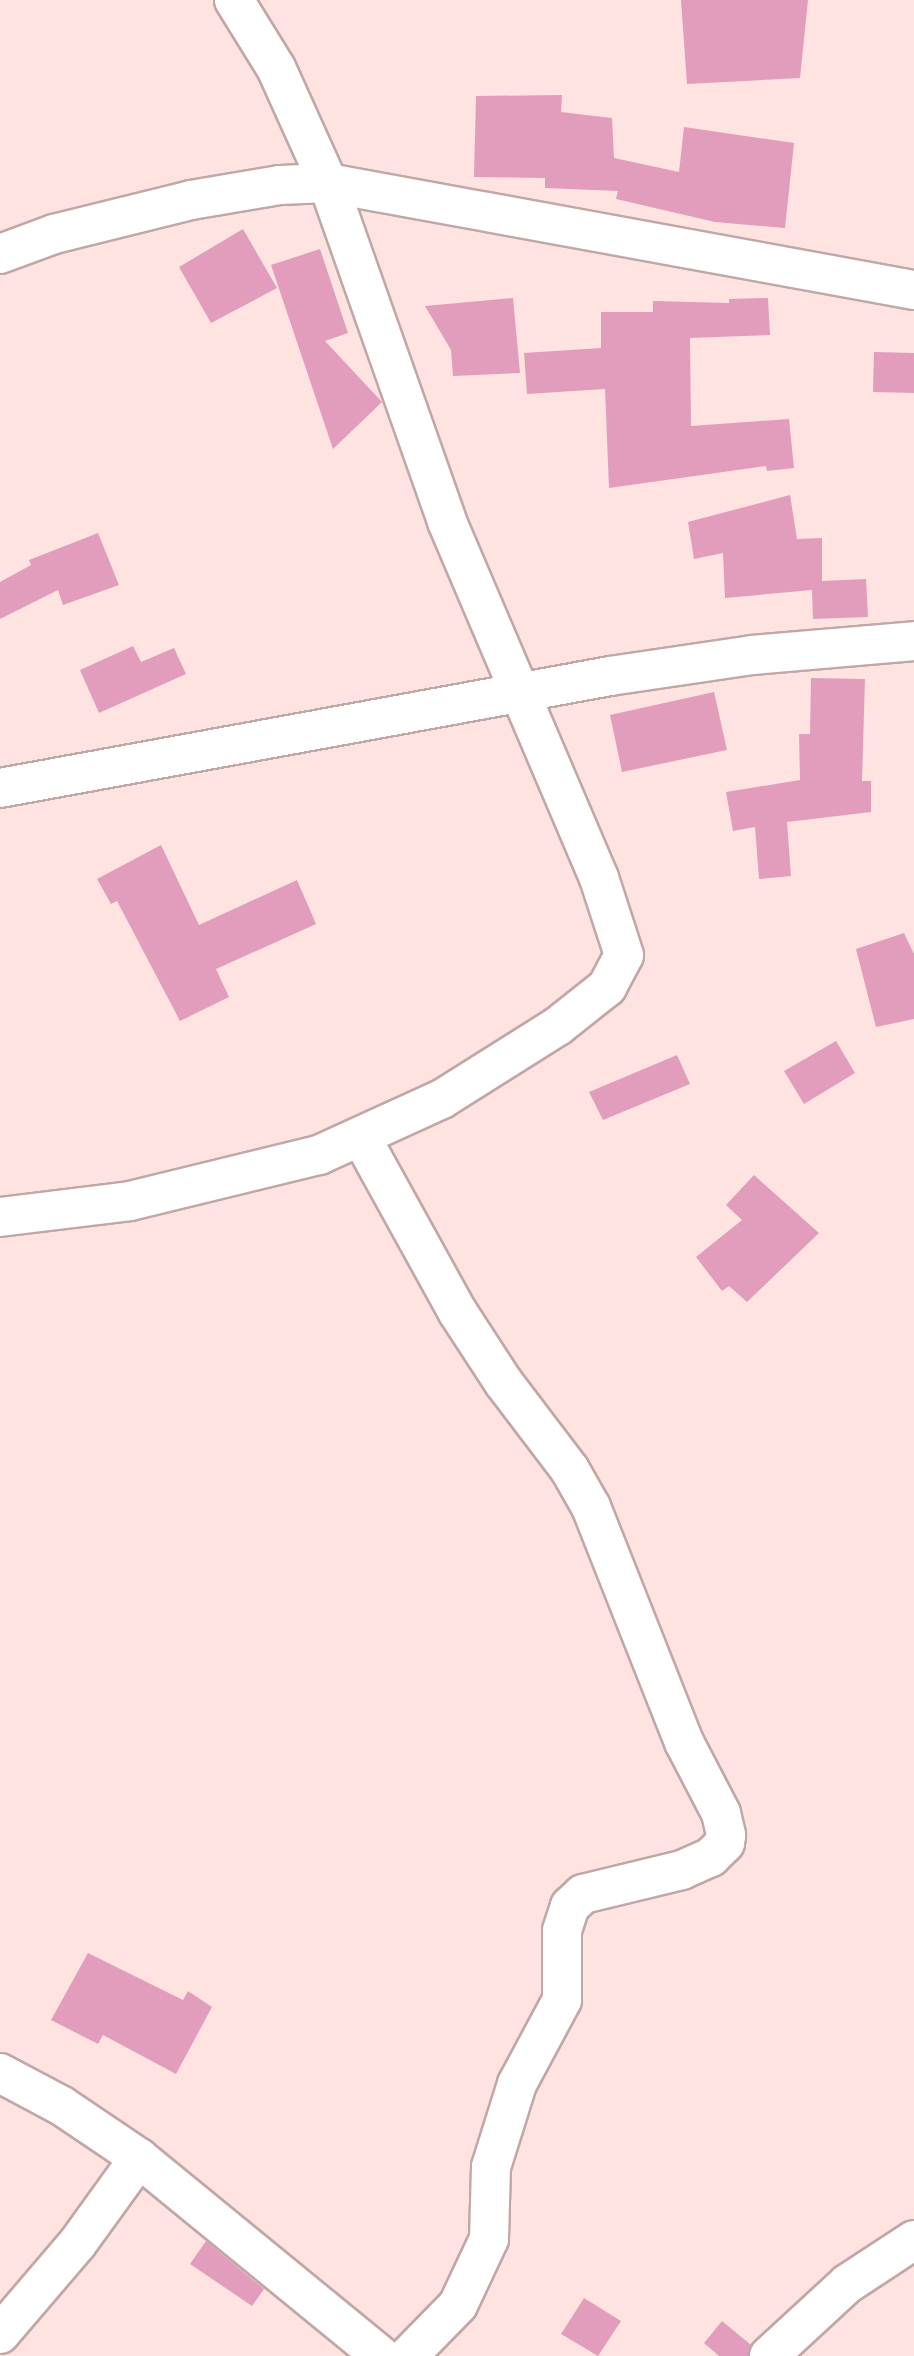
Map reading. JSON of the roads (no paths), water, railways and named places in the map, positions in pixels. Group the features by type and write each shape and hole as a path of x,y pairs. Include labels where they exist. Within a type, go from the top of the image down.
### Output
{"street":[{"path":"0,1217 130,1200 319,1155 442,1099 558,1026 607,987 624,955 599,878 447,521 328,183 276,68 234,0"},
{"path":"0,254 54,234 191,200 280,185 328,183 914,290"},
{"path":"0,788 330,731 519,692 752,655 914,641"},
{"path":"361,1137 457,1311 570,1470 591,1507 684,1742 721,1813 726,1835 720,1849 701,1861 583,1894 570,1906 562,1931 562,2000 507,2108 491,2167 489,2239 458,2305 408,2356"},
{"path":"0,2073 62,2106 139,2158 381,2356"},
{"path":"0,2334 77,2244 139,2158"},
{"path":"769,2356 847,2284 914,2240"}]}
